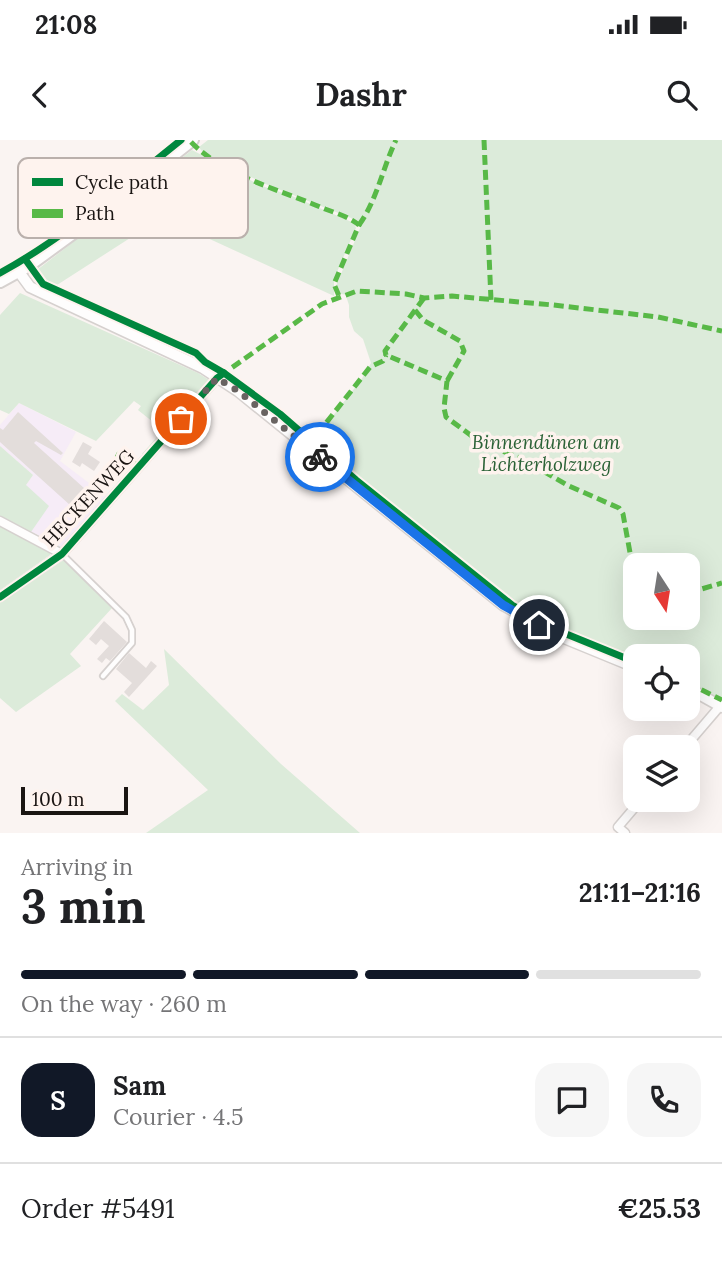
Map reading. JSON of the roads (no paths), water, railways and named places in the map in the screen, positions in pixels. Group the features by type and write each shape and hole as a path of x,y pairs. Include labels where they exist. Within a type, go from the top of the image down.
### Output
{"main road":[{"path":"170,158 193,140"},
{"path":"2,279 19,272 67,238"}],"street":[{"path":"19,272 30,287 178,355 238,391 503,605 557,635 623,662"},
{"name":"HECKENWEG","path":"0,597 62,554 217,378"},
{"name":"HECKENWEG","path":"0,521 62,554"},
{"path":"696,735 721,706 700,695"},
{"path":"619,831 632,812"}],"lane":[{"path":"62,554 125,617 132,630 132,643 103,676"}],"park label":[{"name":"Binnendünen am Lichterholzweg","path":"546,453"}]}
